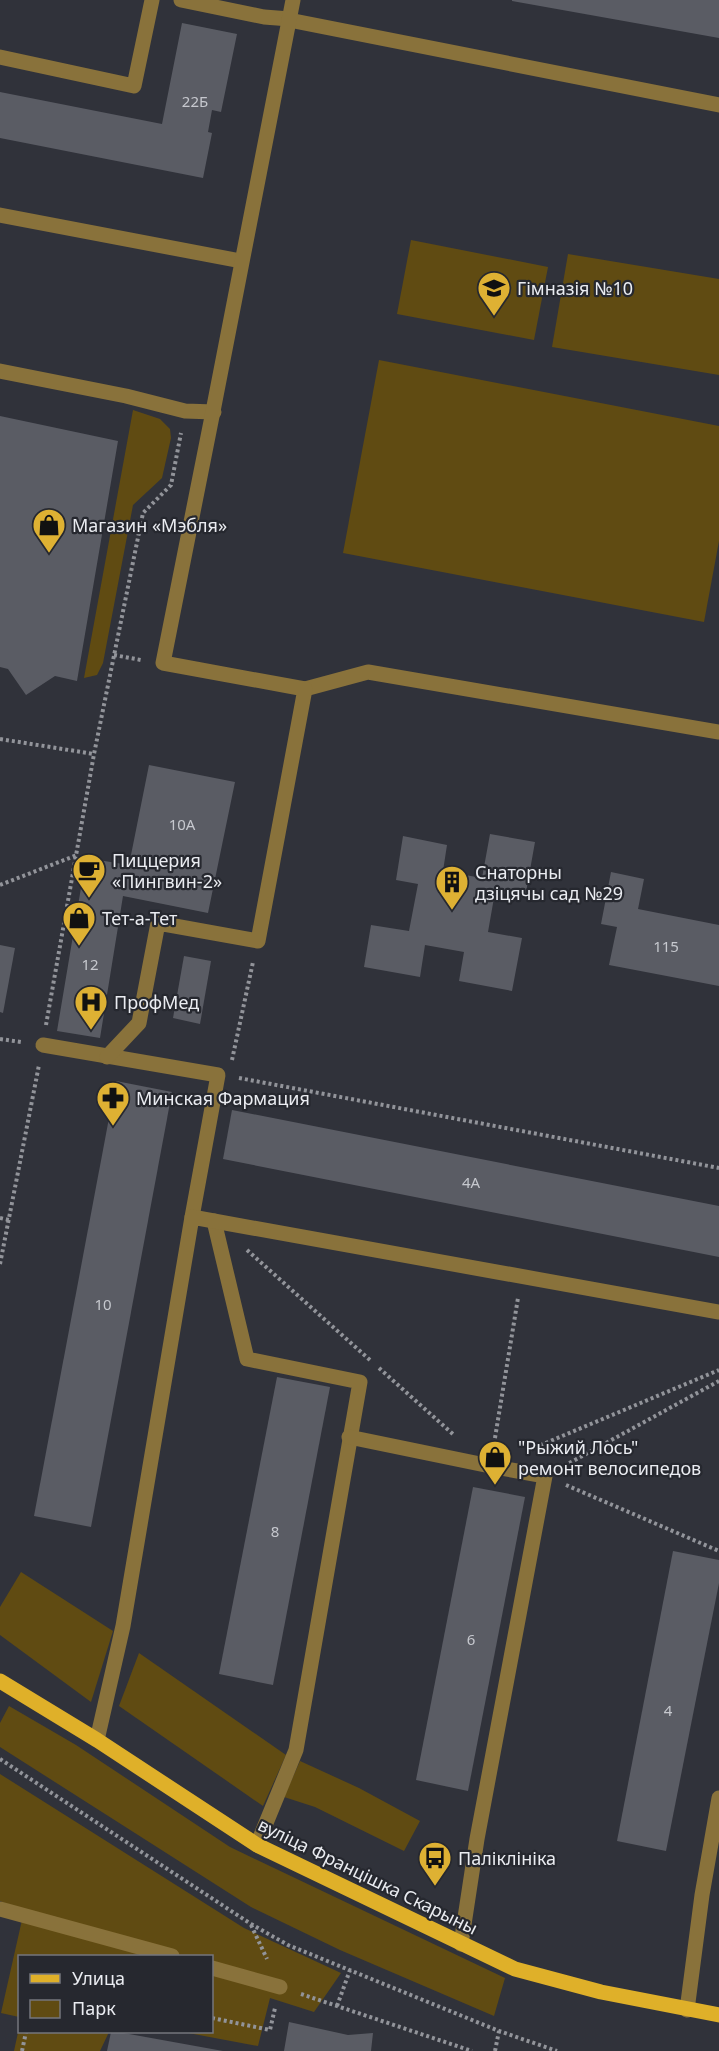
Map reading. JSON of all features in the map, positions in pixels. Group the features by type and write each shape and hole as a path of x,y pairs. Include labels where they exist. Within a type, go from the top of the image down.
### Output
{"main road":[{"name":"вуліца Францішка Скарыны","path":"0,1681 97,1740 257,1845 461,1944 515,1969 601,1992 719,2015"}],"lane":[{"path":"0,57 134,86 152,0"},
{"path":"181,0 264,17 289,19 719,105"},
{"path":"293,0 163,663 305,689 368,672 719,732"},
{"path":"0,215 241,261"},
{"path":"0,371 126,396 185,411 214,412"},
{"path":"107,1057 139,1023 158,923 258,941 305,689"},
{"path":"43,1045 223,1075 192,1217 123,1626 97,1740"},
{"path":"192,1217 719,1312"},
{"path":"214,1221 248,1359 360,1382 296,1750 257,1845"},
{"path":"349,1437 490,1467 545,1476 477,1839 461,1944"},
{"path":"687,2010 702,1895 719,1798"},
{"path":"0,1909 168,1955"},
{"path":"213,1968 280,1987"}],"path":[{"path":"0,1264 43,1045 94,754 143,513 171,485 185,411"},
{"path":"0,739 94,754"},
{"path":"0,885 77,855"},
{"path":"258,941 223,1075 719,1168"},
{"path":"0,1218 9,1220"},
{"path":"214,1221 454,1435"},
{"path":"490,1467 521,1276"},
{"path":"490,1467 719,1370"},
{"path":"545,1476 719,1381"},
{"path":"545,1476 719,1551"},
{"path":"0,1759 251,1924 288,1945 499,2031 557,2051"},
{"path":"213,2018 270,2030 280,1987 251,1924"},
{"path":"338,2006 350,1970"},
{"path":"280,1987 472,2051"},
{"path":"495,2051 499,2031"},
{"path":"22,2051 26,2033"}],"green space":[{"path":"411,240 548,267 534,340 397,314"},
{"path":"568,254 719,279 719,375 552,347"},
{"path":"379,360 719,426 719,541 704,622 343,553"},
{"path":"133,410 160,419 170,429 171,438 162,478 133,505 103,663 97,675 84,678"},
{"path":"21,1572 113,1631 91,1702 0,1635 0,1607"},
{"path":"139,1653 286,1755 263,1806 119,1706"},
{"path":"9,1706 76,1745 230,1847 505,1978 494,2016 340,1950 251,1907 0,1747 0,1723"},
{"path":"300,1761 359,1788 420,1821 404,1851 315,1807 284,1797"},
{"path":"0,1774 244,1928 341,1973 314,2012 270,1998 258,2046 188,2033 213,2033 213,1955 18,1955 18,2017 1,2013 24,1911 0,1901"},
{"path":"18,2033 109,2033 100,2051 14,2051"}],"building":[{"path":"719,0 719,38 512,1"},
{"path":"182,23 237,34 221,112 212,110 208,132 212,133 203,178 0,138 0,92 162,124"},
{"name":"Магазин «Мэбля»","path":"0,416 118,441 77,681 55,676 26,695 8,669 0,667"},
{"path":"149,765 235,782 208,913 123,896 100,1038 57,1031 86,858 129,865"},
{"name":"Снаторны дзіцячы сад №29","path":"490,834 535,842 525,898 495,892 488,932 522,938 512,991 459,981 464,952 425,945 420,977 364,967 371,925 409,931 418,884 396,880 403,836 447,845 443,871 482,878"},
{"path":"611,872 644,879 638,909 719,925 719,986 609,965 617,927 601,924"},
{"path":"0,945 15,948 3,1013 0,1012"},
{"path":"184,956 211,961 200,1024 173,1018"},
{"path":"116,1081 172,1092 91,1527 34,1516"},
{"path":"232,1110 719,1206 719,1257 223,1159"},
{"path":"277,1377 330,1387 273,1685 219,1674"},
{"path":"473,1487 525,1497 468,1791 416,1780"},
{"path":"673,1551 719,1560 719,1583 666,1851 617,1841"},
{"path":"289,2022 348,2035 373,2033 371,2051 284,2051"},
{"path":"111,2033 124,2033 223,2051 107,2051"}],"place":[{"name":"Гімназія №10","path":"494,317"},
{"name":"Магазин «Мэбля»","path":"49,554"},
{"name":"Пиццерия «Пингвин-2»","path":"89,899"},
{"name":"Снаторны дзіцячы сад №29","path":"452,911"},
{"name":"Тет-а-Тет","path":"79,947"},
{"name":"ПрофМед","path":"91,1031"},
{"name":"Минская Фармация","path":"113,1127"},
{"name":"\"Рыжий Лось\" ремонт велосипедов","path":"495,1486"},
{"name":"Паліклініка","path":"435,1887"}]}
